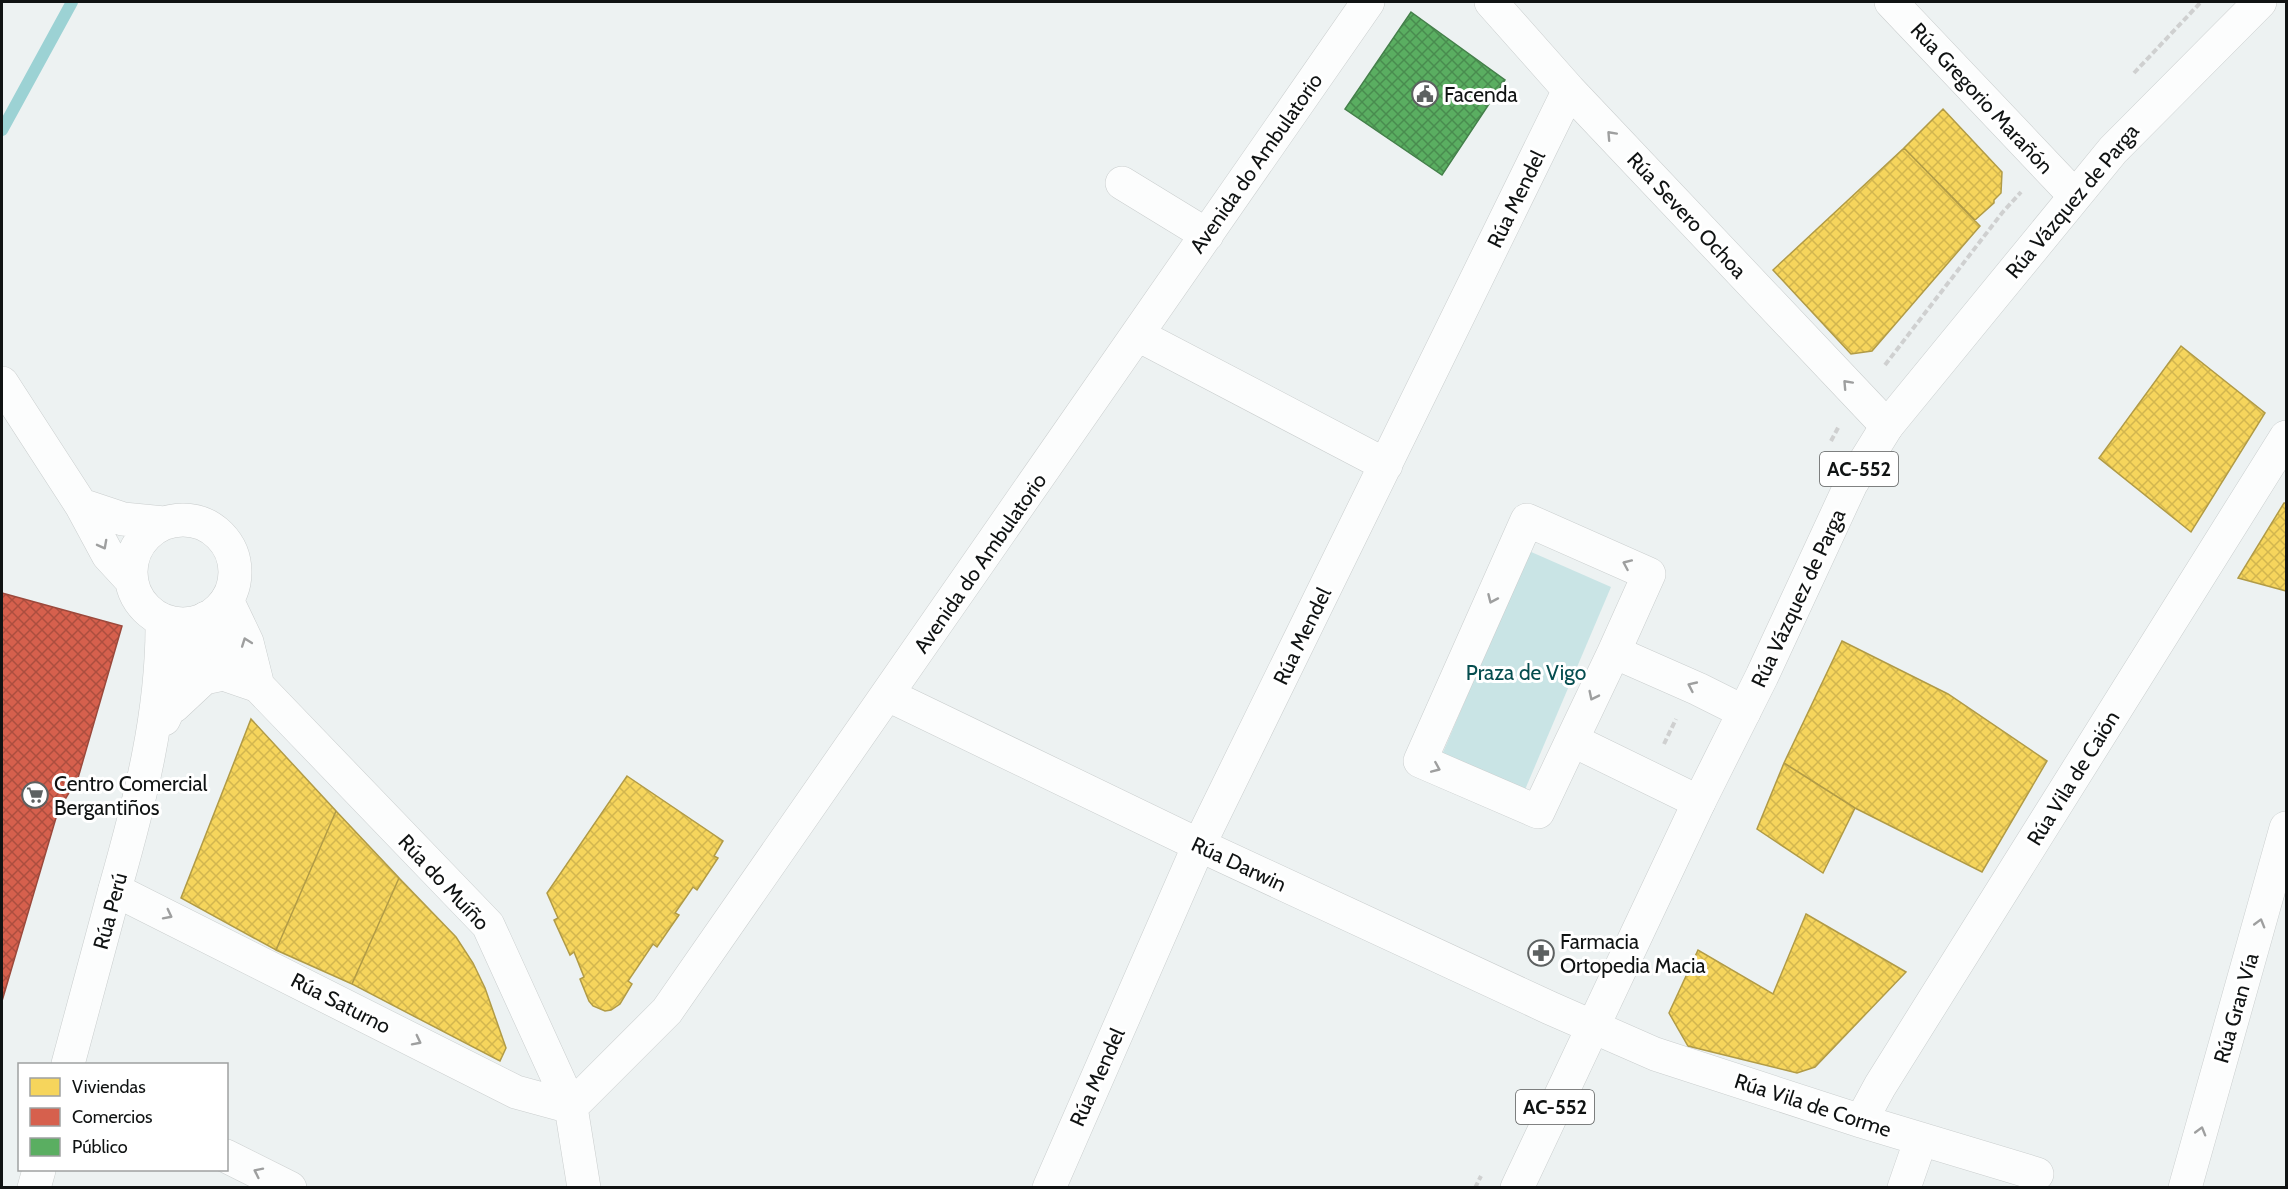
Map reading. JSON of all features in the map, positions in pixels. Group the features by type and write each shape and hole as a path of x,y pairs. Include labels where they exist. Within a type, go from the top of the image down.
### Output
{"street":[{"name":"Avenida do Ambulatorio","path":"571,1107 668,1011 1368,2"},
{"name":"Rúa Severo Ochoa","path":"1491,2 1569,90 1887,426"},
{"name":"Rúa Gregorio Marañón","path":"1891,2 2074,195"},
{"name":"Rúa Vázquez de Parga","path":"1517,1188 1699,802 1847,493 1868,454 1887,426 2074,195 2128,134 2260,2"},
{"name":"Rúa Mendel","path":"1049,1188 1199,845 1569,90"},
{"path":"1122,183 1207,235"},
{"path":"1138,335 1386,465"},
{"name":"Rúa do Muíño","path":"2,383 81,505 108,555 131,580 136,596 147,611 196,616 247,642 258,686"},
{"name":"Rúa Vila de Caión","path":"1861,1121 1892,1066 2286,437"},
{"path":"81,505 123,519 164,523 183,520 200,523 216,531 226,543 233,557 235,572 233,587 196,616 223,674"},
{"path":"1527,520 1649,574 1614,652 1538,812 1420,761 1527,520"},
{"path":"131,580 131,562 137,545 149,531 164,523"},
{"name":"Rúa Perú","path":"150,758 166,713 191,659 196,616"},
{"name":"Rúa Perú","path":"69,1063 139,807 150,758 163,654 196,616"},
{"path":"1614,652 1692,686 1744,712"},
{"name":"Rúa do Muíño","path":"223,674 258,686 488,925 571,1107 591,1183"},
{"name":"Rúa Perú","path":"166,713 204,678 223,674"},
{"name":"Rúa Darwin","path":"888,695 1199,845 1593,1026"},
{"path":"1572,740 1699,802"},
{"name":"Rúa Gran Vía","path":"2185,1188 2286,828"},
{"name":"Rúa Saturno","path":"115,890 516,1092 571,1107"},
{"name":"Rúa Vila de Corme","path":"1593,1026 1655,1054 1861,1121 2037,1174"},
{"path":"1904,1188 1921,1139"},
{"path":"228,1157 290,1188"},
{"path":"34,1188 39,1171"}],"path":[{"path":"1648,778 1692,686"}],"green space":[{"name":"Praza de Vigo","path":"1529,551 1611,587 1524,792 1441,757"}],"building: Viviendas":[{"path":"1943,109 2002,172 2001,193 1994,203 1975,220 1904,148"},
{"path":"1904,148 1980,226 1872,351 1851,354 1773,270"},
{"path":"2181,346 2265,413 2191,532 2099,458"},
{"path":"2286,503 2286,591 2238,578"},
{"path":"1842,641 1948,694 2047,761 1982,872 1855,808 1784,763"},
{"path":"251,719 336,811 276,950 181,898"},
{"path":"1784,763 1855,808 1823,873 1757,829"},
{"path":"627,776 723,841 714,856 718,858 697,890 693,887 675,913 679,915 657,947 653,944 628,981 632,984 620,1004 605,1011 593,1006 589,1001 580,979 584,977 574,952 570,955 554,920 558,918 547,893"},
{"path":"336,811 399,878 352,984 276,950"},
{"path":"399,878 456,937 473,963 485,988 506,1048 500,1061 352,984"},
{"path":"1806,914 1906,972 1815,1067 1797,1073 1688,1046 1669,1013 1698,950 1773,994"}],"building: Comercios":[{"name":"Centro Comercial Bergantiños","path":"2,593 122,626 78,778 58,811 2,1001"}],"building: Público":[{"name":"Facenda","path":"1411,12 1505,80 1442,175 1345,109"}],"waterway":[{"path":"2,130 72,2"}],"place":[{"name":"Facenda","path":"1425,94"},
{"name":"Centro Comercial Bergantiños","path":"35,795"},
{"name":"Farmacia Ortopedia Macia","path":"1541,953"}]}
